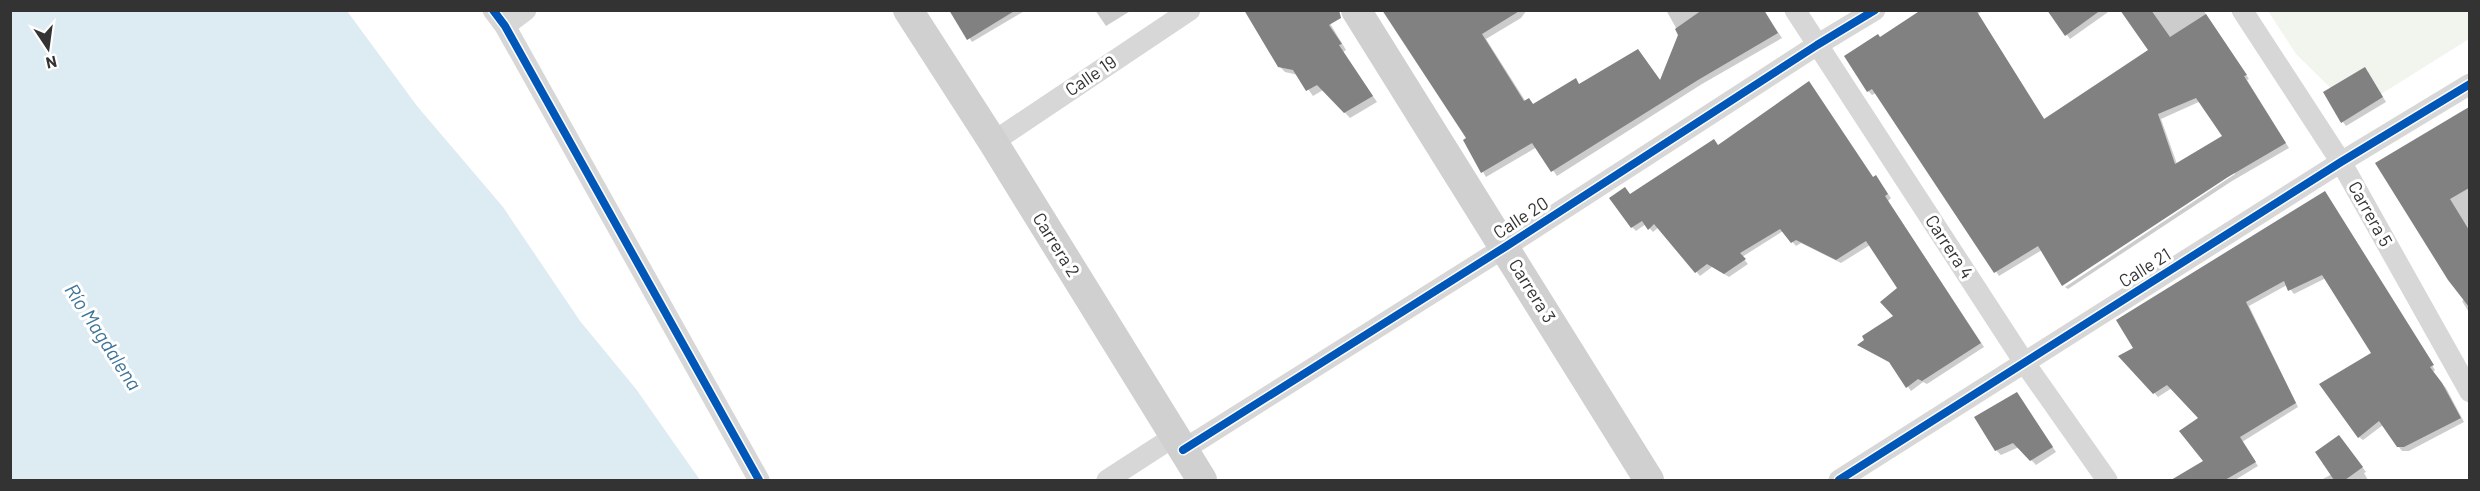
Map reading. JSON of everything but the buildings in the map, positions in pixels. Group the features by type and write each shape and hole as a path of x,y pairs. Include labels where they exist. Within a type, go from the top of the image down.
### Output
{"main road":[{"name":"Carrera 2","path":"909,10 1202,480"},
{"name":"Carrera 3","path":"1356,10 1650,480"}],"street":[{"path":"525,10 499,18 759,480"},
{"name":"Calle 19","path":"993,142 1190,10"},
{"name":"Carrera 4","path":"1795,10 2024,362 2107,480"},
{"name":"Calle 20","path":"1107,480 1179,443 1505,247 1817,45 1875,10"},
{"name":"Carrera 5","path":"2242,10 2341,162 2469,392"},
{"name":"Calle 21","path":"1839,480 2341,162 2469,84"}],"shaded area":[{"path":"2268,11 2469,11 2469,39 2354,111 2296,54"}],"water":[{"name":"Río Magdalena","path":"10,11 347,11 417,106 503,207 580,321 636,389 700,480 11,480"}],"cycle path":[{"path":"493,10 505,26 759,480"},
{"path":"1183,450 1875,10"},
{"path":"1839,480 2341,162 2470,84"}]}
